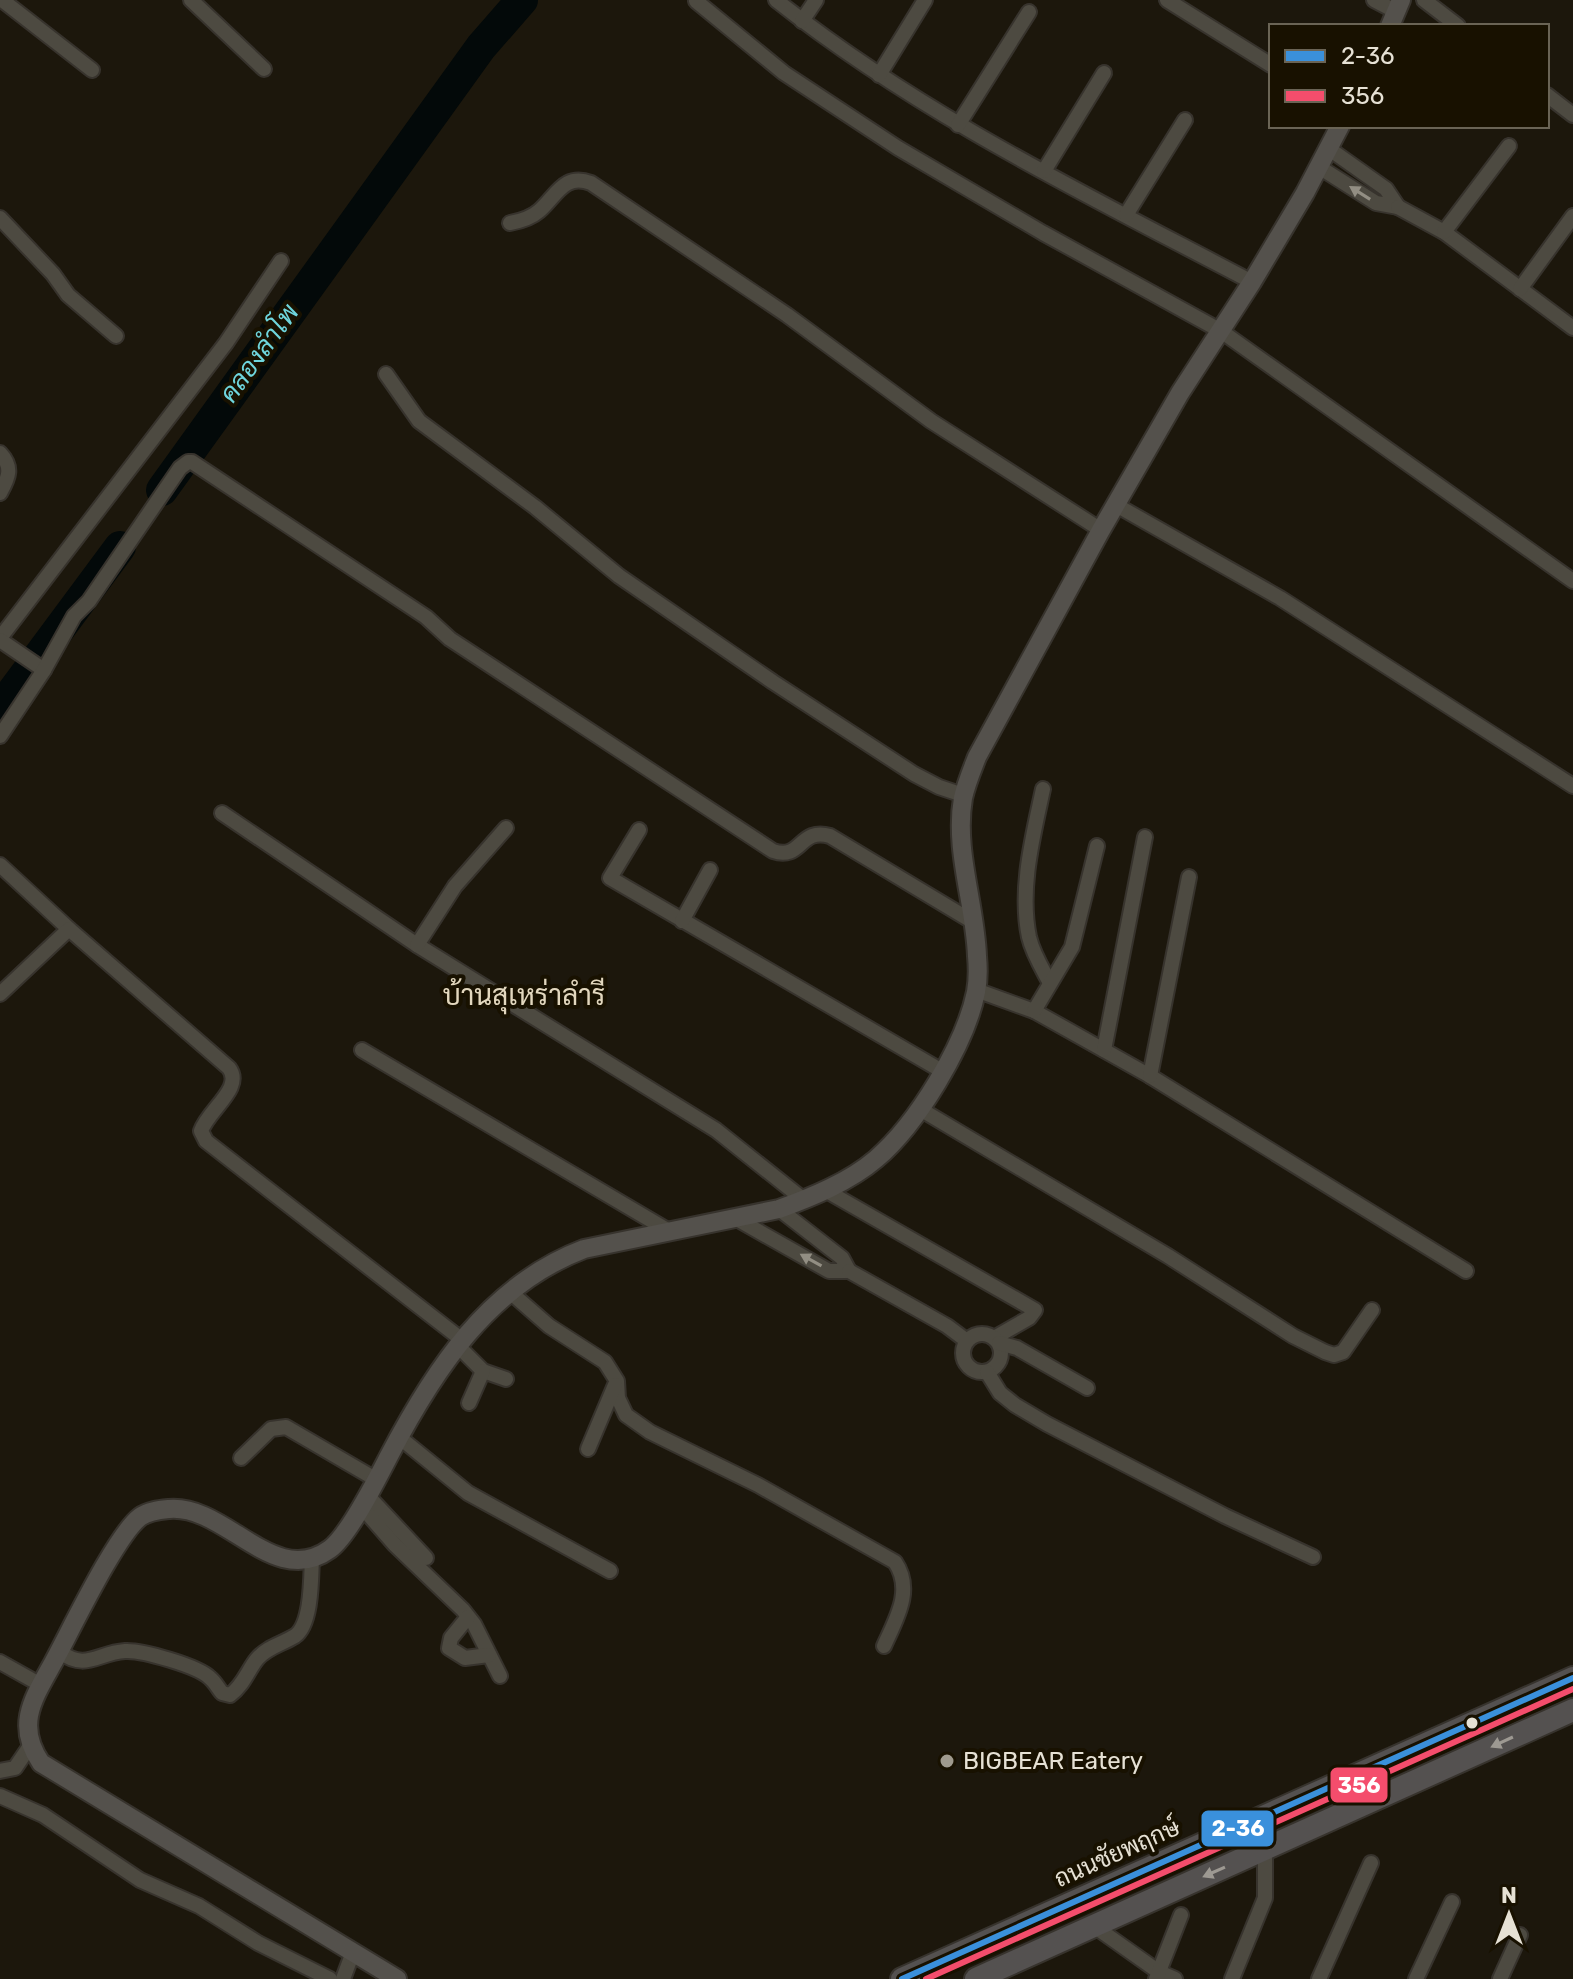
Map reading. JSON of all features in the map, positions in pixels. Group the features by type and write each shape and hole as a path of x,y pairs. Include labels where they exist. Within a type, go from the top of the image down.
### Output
{"main road":[{"name":"ถนนชัยพฤกษ์","path":"902,1979 1573,1678"},
{"path":"984,1978 1573,1710"}],"street":[{"path":"2,0 92,70"},
{"path":"191,0 264,69"},
{"path":"776,0 879,75 958,125 1252,282"},
{"path":"802,21 816,0"},
{"path":"879,75 925,0"},
{"path":"1167,0 1269,64"},
{"path":"1374,0 1396,13"},
{"path":"1424,0 1455,24"},
{"path":"696,1 784,73 898,148 1043,233 1221,331 1573,581"},
{"path":"958,125 1029,12"},
{"path":"1044,171 1104,73"},
{"path":"1549,97 1573,115"},
{"path":"1126,215 1185,120"},
{"path":"397,1979 41,1763 30,1746 28,1721 34,1698 120,1541 140,1517 157,1510 178,1508 197,1513 274,1556 293,1561 332,1548 369,1494 399,1437 459,1342 509,1291 559,1259 584,1249 779,1209 804,1200 875,1160 896,1140 920,1109 942,1071 968,1017 976,990 975,923 961,844 963,795 977,757 1101,530 1180,393 1252,282 1339,128"},
{"path":"1444,232 1509,146"},
{"path":"1328,148 1386,189 1398,207"},
{"path":"1319,167 1376,203 1398,207 1444,232 1573,328"},
{"path":"510,223 526,219 539,211 554,193 571,180 591,183 787,315 931,421 1101,530"},
{"path":"1520,289 1573,216"},
{"path":"0,218 53,274 68,295 116,336"},
{"path":"42,668 2,640 226,343 281,261"},
{"path":"386,374 419,421 535,507 619,576 892,760 939,787 963,795"},
{"path":"0,453 9,467 9,477 0,493"},
{"path":"0,736 74,616 89,601 180,468 192,462 426,617 450,639 686,791 773,851 784,855 792,852 809,835 819,833 830,836 975,923"},
{"path":"1116,505 1280,598 1573,786"},
{"path":"1043,789 1031,848 1028,935 1050,983"},
{"path":"222,813 417,945 716,1130 804,1200"},
{"path":"417,945 455,886 506,828"},
{"path":"639,830 610,878 942,1071"},
{"path":"1104,1050 1145,837"},
{"path":"1034,1011 1072,947 1097,846"},
{"path":"0,865 235,1075 234,1085 206,1119 201,1131 206,1141 459,1342 483,1371 506,1379"},
{"path":"682,921 710,870"},
{"path":"1150,1076 1189,877"},
{"path":"0,994 69,929"},
{"path":"976,990 1034,1011 1150,1076 1466,1271"},
{"path":"362,1050 669,1231"},
{"path":"920,1109 1168,1256 1293,1336 1325,1352 1334,1355 1343,1352 1372,1310"},
{"path":"825,1190 1035,1310 1029,1318 996,1341"},
{"path":"779,1209 842,1258 849,1271"},
{"path":"735,1218 829,1271 849,1271 947,1326 967,1341"},
{"path":"509,1291 549,1326 595,1354 611,1369 626,1415 650,1432 758,1485 895,1562 902,1572 904,1587 901,1611 884,1646"},
{"path":"996,1341 1001,1350 999,1364 987,1372 975,1371 966,1364 963,1352 967,1341 980,1335 1017,1348 1087,1388"},
{"path":"469,1403 483,1371"},
{"path":"987,1372 1000,1393 1037,1418 1225,1516 1313,1557"},
{"path":"588,1449 617,1381"},
{"path":"241,1458 271,1429 286,1427 369,1494 426,1558"},
{"path":"399,1437 468,1493 610,1571"},
{"path":"369,1494 395,1545 468,1617 500,1676"},
{"path":"60,1652 73,1661 83,1662 125,1651 147,1654 201,1672 211,1678 222,1693 230,1695 266,1651 298,1634 302,1628 309,1597 312,1557"},
{"path":"468,1617 451,1638 449,1648 465,1658 489,1655"},
{"path":"0,1662 41,1685"},
{"path":"0,1771 15,1768 30,1746"},
{"path":"0,1796 43,1815 140,1880 199,1906 258,1943 330,1979"},
{"path":"1232,1979 1265,1898 1265,1850"},
{"path":"1319,1979 1371,1863"},
{"path":"1416,1979 1452,1902"},
{"path":"1157,1976 1181,1915"},
{"path":"1094,1926 1157,1976 1175,1979"},
{"path":"1500,1979 1520,1935"},
{"path":"343,1979 353,1952"}],"waterway":[{"name":"คลองลำโพ","path":"162,490 481,47 522,0"},
{"name":"คลองลำโพ","path":"0,709 120,547"}],"transit line":[{"name":"2-36","path":"902,1979 1573,1678"},
{"name":"356","path":"926,1979 1573,1689"}],"place":[{"name":"BIGBEAR Eatery","path":"947,1761"}],"district":[{"name":"บ้านสุเหร่าลำรี","path":"524,995"}]}
